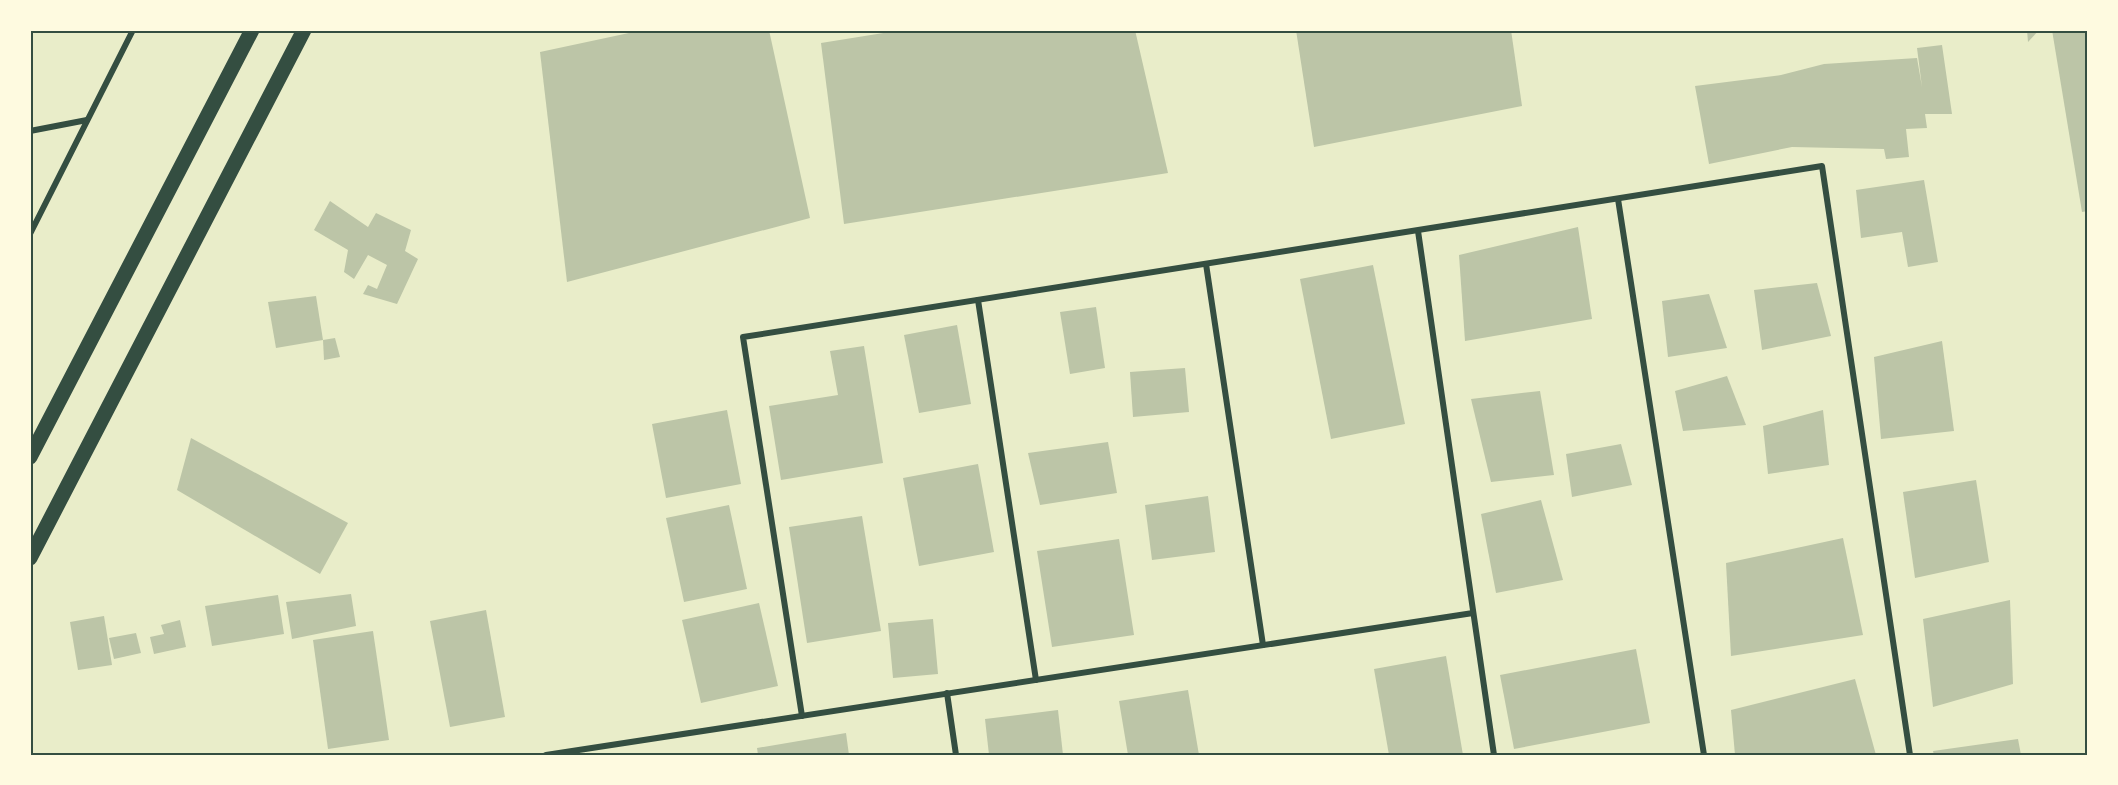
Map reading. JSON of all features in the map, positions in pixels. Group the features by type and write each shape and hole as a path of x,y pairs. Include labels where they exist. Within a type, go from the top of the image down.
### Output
{"main road":[{"path":"30,457 252,30"},
{"path":"30,558 304,30"}],"street":[{"path":"30,234 133,30"},
{"path":"30,131 87,120"},
{"path":"802,716 743,338 1822,166 1910,755"},
{"path":"1618,199 1704,755"},
{"path":"1418,231 1494,755"},
{"path":"1206,264 1263,645"},
{"path":"978,300 1036,680"},
{"path":"546,755 1473,613"},
{"path":"947,693 956,755"}],"building":[{"path":"643,30 769,30 810,218 567,282 540,52"},
{"path":"902,30 1135,30 1168,173 844,224 821,43"},
{"path":"1296,30 1511,30 1522,106 1314,147"},
{"path":"2027,30 2039,30 2028,42"},
{"path":"2052,30 2088,30 2088,211 2082,212"},
{"path":"1942,45 1952,114 1925,114 1927,128 1906,129 1909,157 1886,159 1884,149 1792,147 1709,164 1695,86 1781,75 1824,64 1917,58 1922,87 1917,48"},
{"path":"1924,180 1938,262 1908,267 1902,232 1861,238 1856,190"},
{"path":"330,201 368,227 376,213 411,230 405,251 418,259 397,304 363,294 368,285 377,289 387,265 368,255 354,279 344,272 348,250 314,230"},
{"path":"1578,227 1592,319 1465,341 1459,255"},
{"path":"1373,265 1405,424 1331,439 1300,279"},
{"path":"1817,283 1831,336 1762,350 1754,290"},
{"path":"1709,294 1727,348 1668,357 1662,301"},
{"path":"316,296 323,340 276,348 268,302"},
{"path":"1096,307 1105,368 1070,374 1060,312"},
{"path":"957,325 971,404 919,413 904,335"},
{"path":"335,338 340,357 324,360 323,340"},
{"path":"1942,341 1954,431 1881,439 1874,357"},
{"path":"864,346 883,463 781,480 769,406 838,395 830,351"},
{"path":"1185,368 1189,412 1133,417 1130,372"},
{"path":"1727,376 1746,425 1683,431 1675,391"},
{"path":"1540,391 1554,475 1491,482 1471,399"},
{"path":"727,410 741,484 666,498 652,424"},
{"path":"1823,410 1829,465 1768,474 1763,426"},
{"path":"191,438 348,523 320,574 177,490"},
{"path":"1108,442 1117,493 1040,505 1028,453"},
{"path":"1621,444 1632,485 1572,497 1566,454"},
{"path":"978,464 994,552 919,566 903,478"},
{"path":"1976,480 1989,562 1915,578 1903,492"},
{"path":"1208,496 1215,552 1152,560 1145,505"},
{"path":"1541,500 1563,580 1496,593 1481,514"},
{"path":"729,505 747,589 684,602 666,518"},
{"path":"862,516 881,631 807,643 789,527"},
{"path":"1843,538 1863,635 1731,656 1726,563"},
{"path":"1119,539 1134,635 1052,647 1037,551"},
{"path":"351,594 356,626 292,639 286,602"},
{"path":"278,595 284,634 212,646 205,606"},
{"path":"2010,600 2013,684 1933,707 1923,619"},
{"path":"759,603 778,686 701,703 682,620"},
{"path":"486,610 505,717 450,727 430,621"},
{"path":"104,616 112,665 78,670 70,622"},
{"path":"933,619 938,674 893,678 888,623"},
{"path":"180,620 186,647 154,654 150,637 164,634 161,625"},
{"path":"373,631 389,740 328,749 313,640"},
{"path":"136,633 141,653 114,659 109,638"},
{"path":"1636,649 1650,723 1514,749 1500,675"},
{"path":"1446,656 1463,755 1389,755 1374,669"},
{"path":"1855,679 1876,755 1735,755 1731,710"},
{"path":"1188,690 1199,755 1128,755 1119,701"},
{"path":"1058,710 1063,755 989,755 985,719"},
{"path":"846,733 849,755 758,755 757,748"},
{"path":"2018,739 2021,755 1934,755 1933,751"}]}
